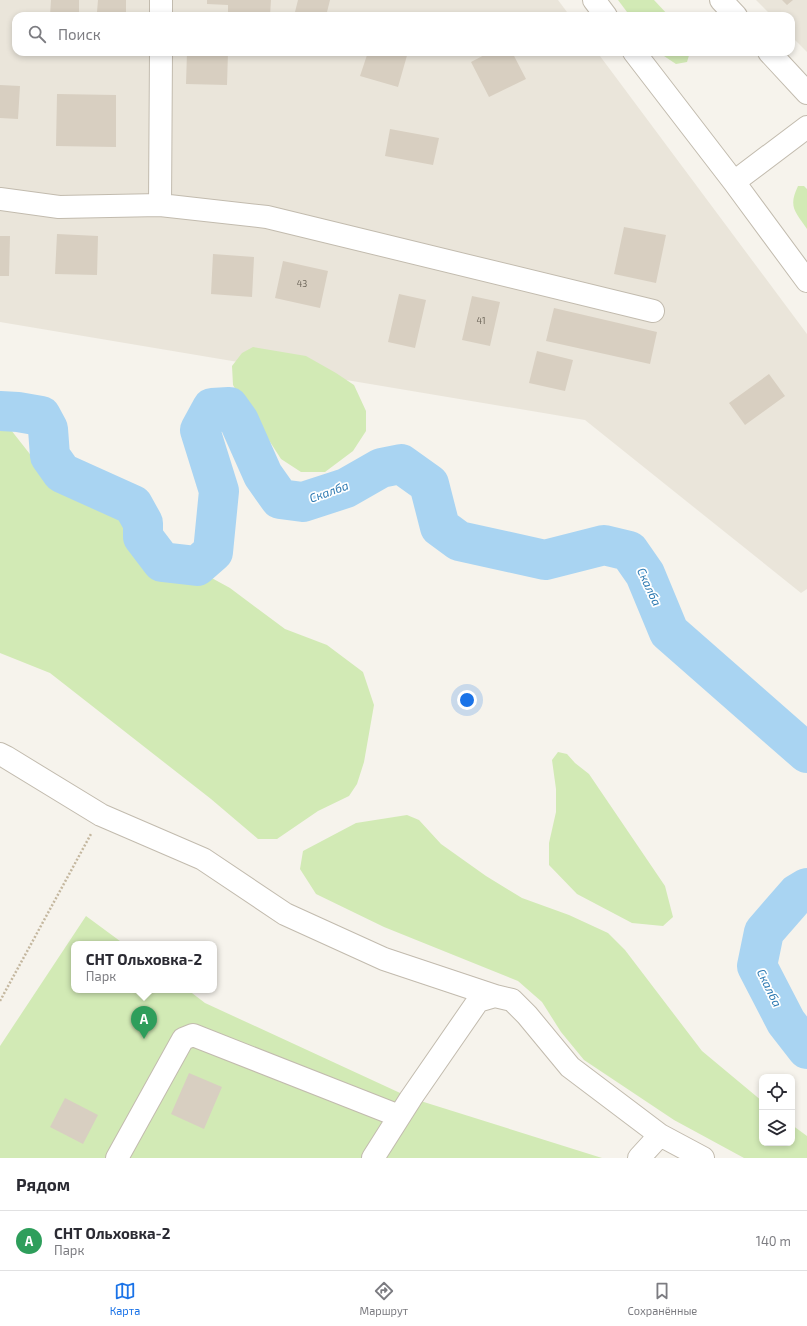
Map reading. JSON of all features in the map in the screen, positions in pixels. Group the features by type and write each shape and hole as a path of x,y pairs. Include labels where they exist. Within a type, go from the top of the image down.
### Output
{"street":[{"path":"161,0 161,12"},
{"path":"594,0 603,12"},
{"path":"721,0 732,12"},
{"path":"160,204 161,56"},
{"path":"637,56 734,182 807,281"},
{"path":"773,56 807,93"},
{"path":"734,182 807,127"},
{"path":"0,199 59,207 160,204 267,217 652,311"},
{"path":"0,754 101,815 203,859 285,914 384,959 495,996 512,1000 570,1067 660,1135 703,1158"},
{"path":"373,1158 411,1098 478,1001 495,996"},
{"path":"117,1158 183,1039 193,1035 399,1116"},
{"path":"640,1158 660,1135"}],"path":[{"path":"0,1001 101,815"}],"shaded area":[{"path":"0,0 558,0 567,12 12,12 12,56 600,56 807,334 807,589 801,593 585,420 0,322"},
{"path":"756,0 807,0 807,52 795,40 795,12 768,12"}],"green space":[{"path":"618,0 654,0 665,12 627,12"},
{"path":"664,56 689,56 687,62 676,64"},
{"path":"798,186 804,186 807,189 807,229 794,209 793,204"},
{"path":"253,347 306,356 354,385 366,411 366,431 353,451 325,472 301,472 281,459 265,434 253,411 240,397 233,385 232,366 242,353"},
{"path":"0,428 11,430 33,458 49,474 80,492 96,496 116,504 131,518 132,543 156,575 208,576 230,588 285,629 327,645 363,672 374,705 364,762 357,784 349,796 318,811 277,839 258,839 211,799 50,673 0,653"},
{"path":"558,752 567,754 575,763 589,774 665,886 673,917 663,926 632,923 577,894 549,865 549,843 556,812 556,789 552,760"},
{"path":"407,815 419,820 441,844 486,876 522,898 569,915 608,933 625,950 702,1051 759,1098 759,1146 795,1146 795,1127 807,1136 807,1158 744,1158 674,1120 584,1060 561,1032 542,1002 518,981 384,927 316,894 300,869 303,851 356,823"},
{"path":"86,916 120,941 71,941 71,993 192,993 205,1003 411,1098 602,1158 0,1158 0,1046"}],"building":[{"path":"51,0 79,0 79,12 50,12"},
{"path":"98,0 126,0 126,12 97,12"},
{"path":"207,0 271,0 270,12 228,12 228,5 207,4"},
{"path":"298,0 330,0 327,12 295,12"},
{"path":"782,0 793,0 787,5"},
{"path":"187,56 228,56 227,85 186,84"},
{"path":"367,56 407,56 398,87 360,76"},
{"path":"482,56 514,56 526,79 489,97 471,62"},
{"path":"0,85 20,86 18,119 0,118"},
{"path":"57,94 116,95 116,147 56,146"},
{"path":"390,129 439,138 433,165 385,156"},
{"path":"624,227 666,235 656,283 614,274"},
{"path":"57,234 98,236 97,275 55,274"},
{"path":"0,236 10,236 9,276 0,276"},
{"path":"213,254 254,257 252,297 211,294"},
{"path":"283,261 328,271 320,308 275,298"},
{"path":"399,294 426,300 415,348 388,342"},
{"path":"472,296 500,302 490,346 462,340"},
{"path":"554,308 657,332 650,364 546,341"},
{"path":"537,351 573,360 565,391 529,383"},
{"path":"769,374 785,396 745,425 729,403"},
{"path":"189,1073 222,1087 204,1129 171,1114"},
{"path":"65,1098 98,1115 83,1144 50,1127"}],"waterway":[{"name":"Скалба","path":"0,411 41,416 48,429 50,456 62,473 133,505 143,523 143,537 162,562 197,566 213,552 219,491 200,430 212,408 229,407 239,421 263,475 280,499 303,502 346,488 381,468 401,464 429,484 440,527 459,541 545,560 604,545 629,551 645,574 669,632 807,753"},
{"name":"Скалба","path":"807,888 797,894 764,932 757,966 786,1022 807,1049"}],"place":[{"name":"СНТ Ольховка-2","path":"144,1039"}]}
